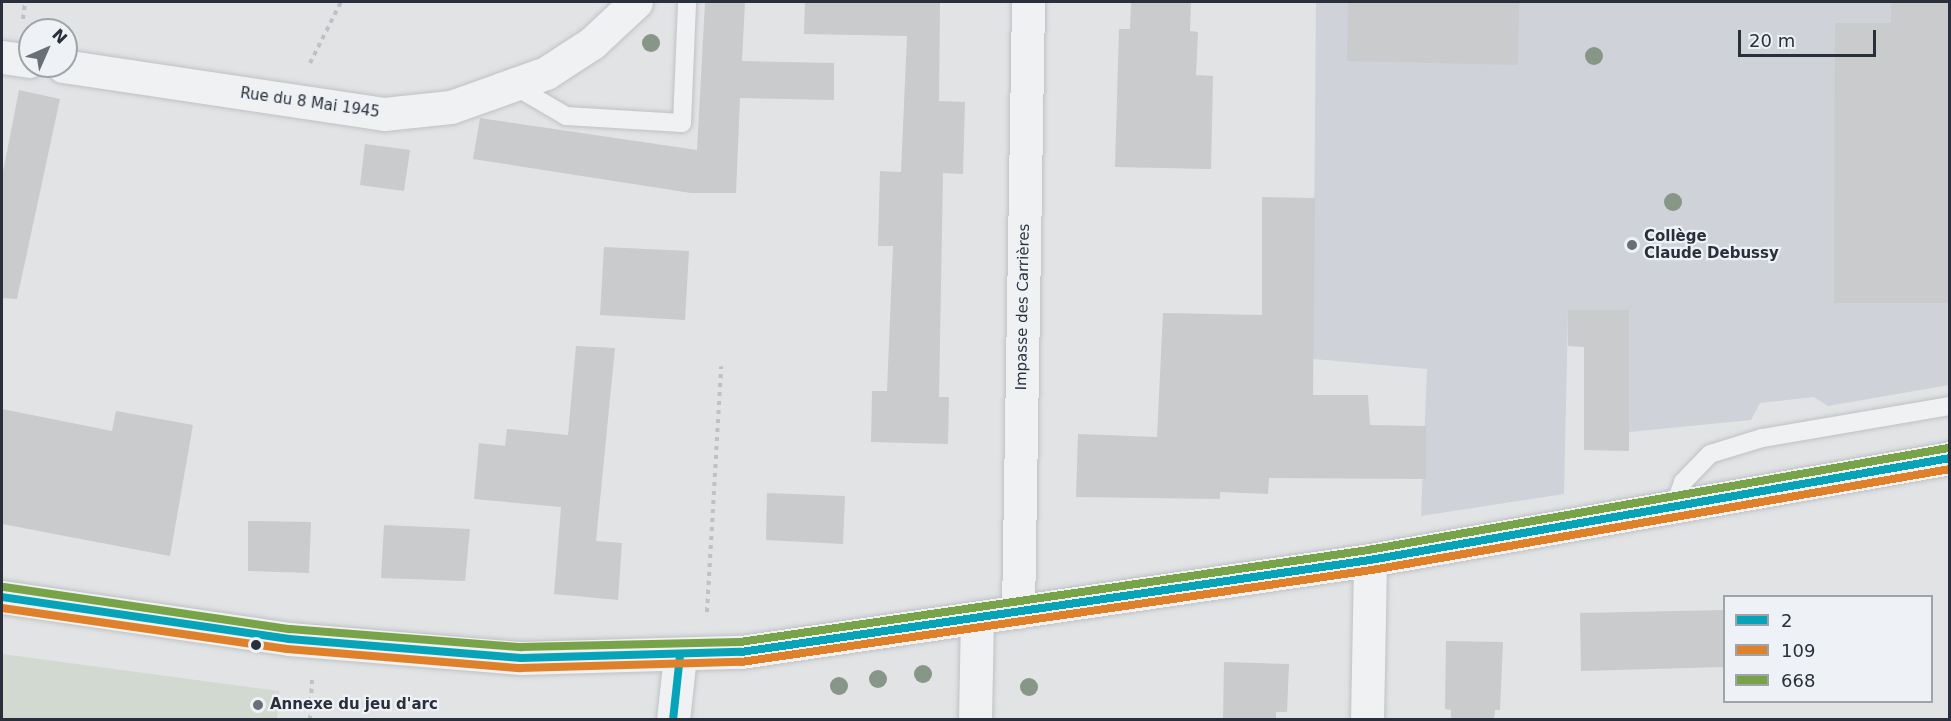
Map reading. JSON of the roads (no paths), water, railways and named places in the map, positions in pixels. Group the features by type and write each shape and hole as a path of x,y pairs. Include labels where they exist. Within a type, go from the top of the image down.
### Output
{"street":[{"name":"Rue du 8 Mai 1945","path":"78,68 384,114 451,107 546,73 592,42 636,2"},
{"name":"Impasse des Carrières","path":"1018,612 1029,2"},
{"path":"2,597 289,639 521,658 692,655 977,618 1370,560 1950,458"},
{"path":"1367,720 1370,560"},
{"path":"975,720 977,618"},
{"path":"673,720 692,655"}],"lane":[{"path":"513,85 566,116 682,123 687,2"},
{"path":"1674,507 1683,482 1710,454 1762,438 1950,406"}],"place":[{"name":"Collège Claude Debussy","path":"1632,245"},
{"name":"Annexe du jeu d'arc","path":"258,705"}]}
